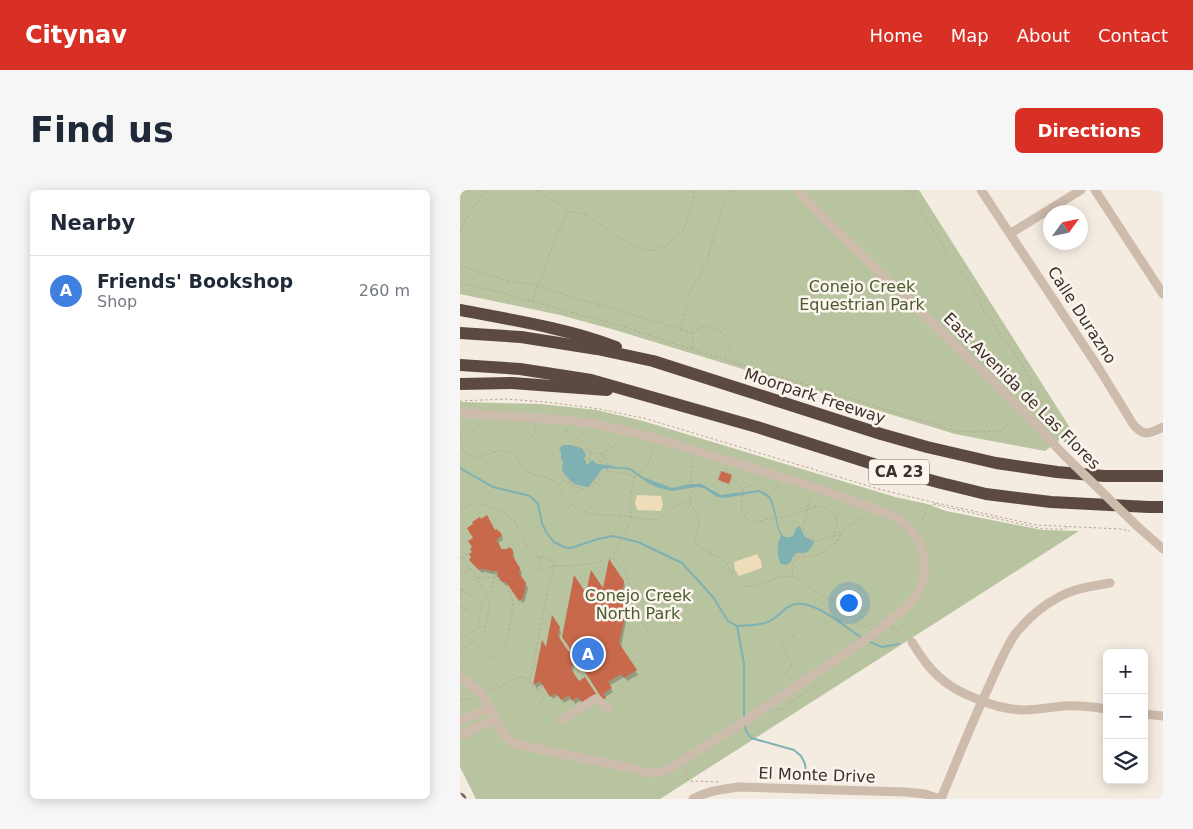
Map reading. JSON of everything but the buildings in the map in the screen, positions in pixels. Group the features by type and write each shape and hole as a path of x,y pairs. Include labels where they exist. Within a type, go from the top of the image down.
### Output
{"highway":[{"path":"460,310 567,331 596,339 653,361"},
{"name":"Moorpark Freeway","path":"460,333 521,337 597,349 653,361 881,434 996,463 1057,472 1104,476 1163,476"},
{"name":"CA 23","path":"460,364 512,368 591,380 757,427 889,469 986,494 1052,502 1163,507"},
{"path":"460,384 542,384 642,394"}],"street":[{"name":"East Avenida de Las Flores","path":"798,190 1062,453 1135,529 1163,549"},
{"name":"Calle Durazno","path":"981,190 1133,424 1140,432 1147,433 1153,433 1163,427"},
{"path":"1011,234 1081,190"},
{"path":"1094,190 1163,294"},
{"path":"462,413 566,420 596,424 656,438 814,487 897,518 908,526 920,543 925,561 925,572 917,595 906,607 871,636 748,719 667,770 658,773 650,774 635,769 515,744 503,735 482,694 462,673"},
{"path":"940,799 1006,649 1016,634 1045,605 1061,596 1080,588 1110,583"},
{"path":"912,642 927,665 941,680 962,693 982,702 1002,708 1021,710 1066,706 1103,708"},
{"path":"561,720 595,699 608,708"},
{"path":"460,721 490,708"},
{"path":"1148,714 1163,716"},
{"path":"460,736 495,719"},
{"name":"El Monte Drive","path":"693,799 722,789 739,787 906,792 925,794 940,799"}],"path":[{"path":"460,231 486,190"},
{"path":"536,190 568,212 587,215 619,238 639,249 652,251 667,245 684,229 695,190"},
{"path":"681,329 690,292 706,264 724,202 735,190"},
{"path":"909,190 947,255 977,294 984,311 992,319 999,333 1014,352 1028,375 1034,392 1072,438"},
{"path":"532,302 555,239 568,212"},
{"path":"460,264 464,268 517,283 538,284 559,293 694,333"},
{"path":"460,283 618,325 956,432 994,432 1004,429 1021,414 1031,401 1034,392"},
{"path":"693,350 692,339 694,333 699,328 708,325 717,329 730,343 729,352 722,359"},
{"path":"460,401 505,400 546,402 600,408 663,424 882,490 928,501 1036,525 1135,529"},
{"path":"531,437 536,429 537,418"},
{"path":"566,420 568,436 581,442 591,452 604,454"},
{"path":"478,424 491,432"},
{"path":"460,435 465,425"},
{"path":"599,462 612,447 621,430"},
{"path":"634,477 642,473 647,467 656,438"},
{"path":"460,444 472,456 479,457 502,450 506,451 516,458 523,468 529,472 548,478 558,485 567,501 586,512 653,520 660,518 678,504 690,504"},
{"path":"612,447 616,451"},
{"path":"693,449 690,475 692,489 690,504 700,519 696,537 697,545 724,561 741,585 754,586 772,578 792,577 804,582 819,594 836,601 857,625 862,627 869,626 876,622"},
{"path":"589,460 591,452"},
{"path":"558,485 566,481 575,487 588,488 607,471 608,463 604,454"},
{"path":"726,472 729,460"},
{"path":"743,490 754,483 759,470"},
{"path":"607,471 628,474 634,477"},
{"path":"731,478 729,484 718,480 721,471 732,475 731,478 739,483 743,490 743,515 751,522 787,516 822,506 828,509 835,517 837,523 834,536"},
{"path":"539,557 540,571 553,566 596,563 613,557 631,520 630,501 634,477"},
{"path":"814,487 803,530 810,539 818,541 841,535"},
{"path":"835,517 845,511 851,500"},
{"path":"922,519 927,509 933,504 938,503"},
{"path":"460,507 476,504 487,505 506,513 531,550 539,557 550,560 553,566 553,575 549,584 531,676 528,679"},
{"path":"933,504 1043,530 1064,529 1068,527"},
{"path":"866,517 870,507"},
{"path":"792,577 793,563 800,556 808,557 827,550 836,543 848,525 866,517 873,517"},
{"path":"472,551 461,558 478,578 482,588"},
{"path":"613,557 625,570 634,599 639,602"},
{"path":"460,576 470,568"},
{"path":"460,640 477,629 482,602 486,599 496,571"},
{"path":"460,595 461,589 470,581 478,578 495,578 510,589 513,602 504,648 483,662"},
{"path":"461,589 472,597"},
{"path":"460,650 484,634 490,603 486,599"},
{"path":"460,607 468,608"},
{"path":"627,607 638,608"},
{"path":"634,608 650,634"},
{"path":"886,624 912,642"},
{"path":"772,689 771,687 791,667 792,664 782,647 786,638 794,635"},
{"path":"460,666 462,673"},
{"path":"486,691 496,690 522,676 538,689 543,697 540,704"},
{"path":"772,703 778,710 784,708 819,682"},
{"path":"538,689 543,686"},
{"path":"460,700 476,698"},
{"path":"683,760 686,765 688,780 720,782 722,789"}],"green space":[{"name":"Conejo Creek Equestrian Park","path":"460,190 919,190 1081,445 1067,445 1061,439 1045,451 955,434 615,330 560,315 460,294"},
{"name":"Conejo Creek North Park","path":"460,402 541,404 597,410 643,421 946,511 1042,530 1079,531 660,799 476,799 460,767"}],"sand":[{"path":"637,495 661,496 663,504 661,511 637,510 635,503"},
{"path":"757,554 762,568 739,576 735,570 734,562"}],"water":[{"path":"564,445 582,448 586,455 584,459 586,464 592,460 597,464 630,468 643,477 672,488 690,484 701,484 721,495 759,490 771,498 779,529 783,536 792,536 796,528 800,526 804,536 814,542 806,553 796,553 790,563 781,564 778,543 781,536 771,503 764,495 758,492 725,498 717,497 704,488 697,487 672,491 648,483 630,470 609,468 602,469 588,487 578,485 571,481 562,471 563,462 559,448"}],"waterway":[{"path":"460,468 493,487 530,496 538,504 546,532 554,542 564,547 571,548 613,536 638,542 682,563 713,597 728,621 737,626 744,664 744,718"},
{"path":"737,626 757,625 766,622 775,618 788,607 798,604 807,605 828,614 862,638"},
{"path":"868,641 882,647 899,644"},
{"path":"745,725 746,731 751,738 794,750 801,756 805,764 807,781"}],"place":[{"name":"Friends' Bookshop","path":"588,654"}]}
